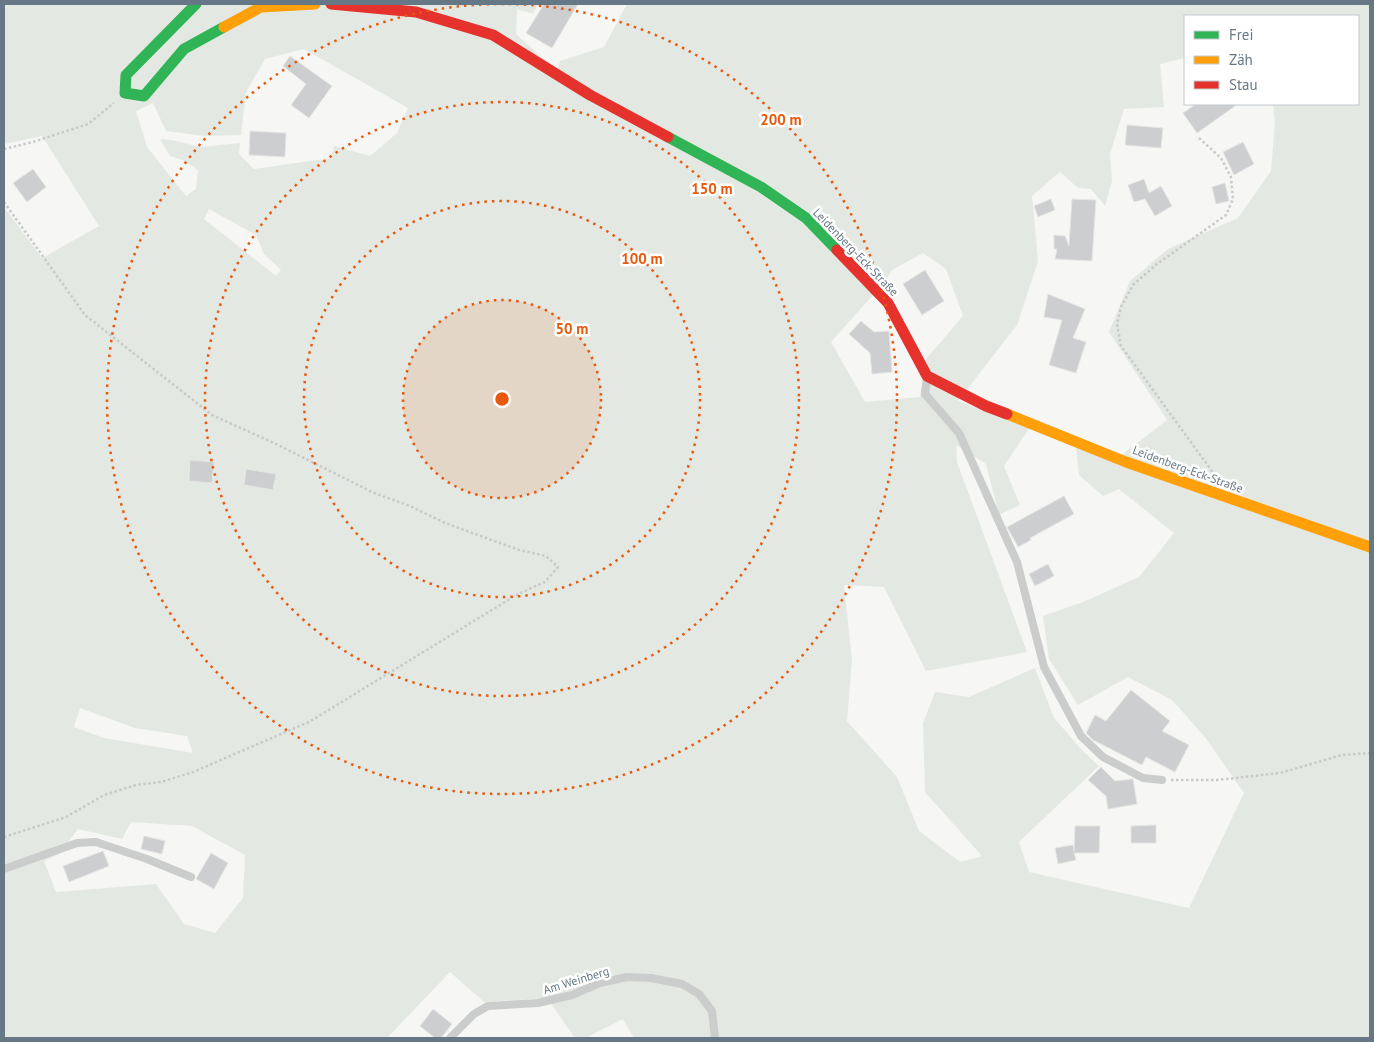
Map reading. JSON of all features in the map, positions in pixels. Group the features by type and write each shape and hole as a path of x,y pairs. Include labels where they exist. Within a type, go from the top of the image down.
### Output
{"street":[{"path":"196,4 126,75 125,93 144,96 184,49 261,6 315,4"},
{"name":"Leidenberg-Eck-Straße","path":"331,4 416,12 493,35 590,95 761,187 806,218 888,303 927,376 986,406 1126,462 1370,547"}],"lane":[{"path":"927,376 925,394 959,433 1017,562 1044,667 1081,736 1102,757 1143,778 1162,780"},
{"path":"4,869 77,843 96,842 147,859 191,877"},
{"name":"Am Weinberg","path":"450,1038 474,1014 488,1006 538,1003 572,995 600,983 627,977 651,978 682,984 699,994 712,1011 715,1038"}],"path":[{"path":"4,148 33,142 88,124 125,93"},
{"path":"1199,138 1221,158 1231,177 1233,199 1226,215 1157,264 1133,285 1121,307 1117,324 1121,346 1215,477"},
{"path":"4,202 85,315 212,415 276,444 338,476 445,523 519,550 546,556 558,567 545,582 518,594 309,722 193,772 161,782 136,785 104,795 66,817 4,837"},
{"path":"1162,780 1216,780 1280,773 1342,755 1370,753"}],"shaded area":[{"path":"4,4 538,4 533,14 517,9 516,34 557,71 560,61 604,47 627,4 1370,4 1370,1038 634,1038 623,1019 585,1038 575,1038 547,998 484,1002 450,972 387,1038 4,1038 4,207 42,258 99,226 42,136 4,144","holes":["1184,15 1359,15 1359,105 1273,105 1275,124 1271,171 1238,218 1168,249 1130,281 1109,332 1167,420 1115,460 1076,446 1079,475 1103,496 1119,489 1174,533 1139,577 1083,602 1043,616 1049,659 1078,705 1128,677 1172,700 1205,737 1244,793 1189,908 1029,872 1019,842 1099,766 1054,718 1035,668 969,697 935,692 923,723 925,792 982,856 960,862 919,831 897,777 847,721 852,660 844,585 884,587 926,671 1027,652 957,462 956,445 986,464 999,515 1020,505 1004,466 1030,427 958,401 1017,325 1038,261 1032,196 1060,172 1078,188 1091,189 1105,206 1112,181 1110,154 1124,109 1164,107 1160,64 1184,58","304,49 408,108 397,133 370,156 334,146 331,158 254,169 239,154 240,143 201,147 160,139 170,156 185,161 198,170 196,189 186,196 147,147 136,111 153,103 166,131 205,136 241,135 246,92 265,59","209,209 256,235 264,254 281,270 276,276 204,219","923,253 946,269 963,316 926,359 920,397 865,402 831,342 882,285 892,270","80,708 135,728 187,736 193,753 104,738 74,727","131,822 192,826 245,855 243,898 215,933 184,924 156,884 56,892 44,861 59,854 78,829 122,839"]}],"building":[{"path":"544,4 578,4 552,48 526,33"},
{"path":"290,56 332,86 309,118 291,105 306,84 283,66"},
{"path":"1195,105 1237,105 1197,133 1183,113"},
{"path":"1127,125 1163,128 1161,148 1125,145"},
{"path":"250,131 286,133 285,157 249,155"},
{"path":"1243,142 1254,164 1234,175 1223,152"},
{"path":"33,169 46,187 27,202 13,183"},
{"path":"1144,179 1149,193 1161,186 1172,206 1155,216 1145,199 1134,202 1128,185"},
{"path":"1225,183 1229,201 1216,204 1212,187"},
{"path":"1051,199 1055,210 1038,217 1034,206"},
{"path":"1072,199 1096,200 1092,261 1055,259 1057,249 1054,249 1054,235 1065,236 1069,246"},
{"path":"925,270 944,301 922,315 903,284"},
{"path":"1048,294 1085,309 1073,338 1086,342 1076,373 1049,365 1062,320 1044,317"},
{"path":"861,321 874,332 889,331 892,372 872,374 870,353 849,334"},
{"path":"190,460 214,462 212,483 189,481"},
{"path":"246,469 276,474 273,490 244,485"},
{"path":"1064,496 1074,514 1030,538 1031,540 1018,547 1007,527"},
{"path":"1048,564 1054,576 1035,586 1029,574"},
{"path":"1131,690 1170,721 1162,731 1189,745 1175,772 1146,757 1142,765 1093,740 1086,733 1095,715 1106,721"},
{"path":"1101,767 1115,781 1133,779 1137,804 1108,809 1106,796 1088,780"},
{"path":"1156,825 1156,843 1131,843 1131,826"},
{"path":"1075,826 1100,826 1099,853 1074,853 1076,860 1058,864 1055,848 1073,845 1074,851"},
{"path":"144,836 165,841 162,854 141,849"},
{"path":"103,851 109,866 69,882 63,866"},
{"path":"211,853 228,863 214,889 196,879"},
{"path":"433,1009 452,1024 441,1038 435,1038 420,1026"}],"traffic: fast":[{"path":"196,4 126,75 125,93 144,96 184,49 224,27"},
{"path":"668,137 761,187 806,218 837,250"}],"traffic: slow":[{"path":"224,27 261,7 315,4"},
{"path":"1007,414 1126,462 1370,547"}],"traffic: jam":[{"path":"331,4 416,12 493,35 590,95 668,137"},
{"path":"837,250 888,303 927,376 986,406 1007,414"}]}
